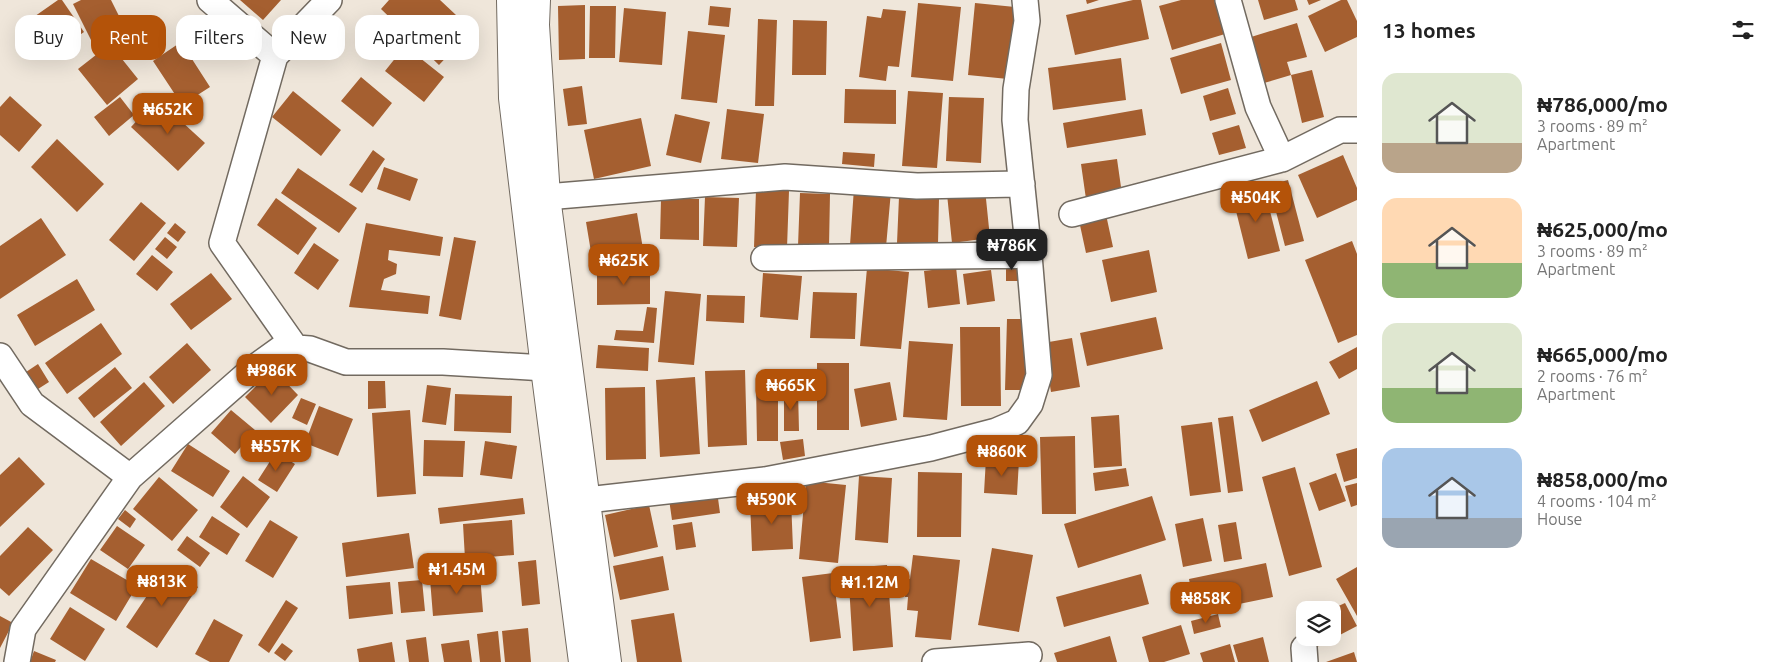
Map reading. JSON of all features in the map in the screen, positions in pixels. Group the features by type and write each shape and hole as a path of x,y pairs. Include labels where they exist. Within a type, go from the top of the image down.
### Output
{"street":[{"path":"210,0 272,53"},
{"path":"315,15 329,0"},
{"path":"511,0 513,98 545,368 584,662"},
{"path":"536,0 535,25 546,197 607,662"},
{"path":"587,500 765,480 931,448 996,430 1017,422 1030,404 1039,375 1015,120 1016,89 1027,21 1025,0"},
{"path":"1228,0 1258,107 1282,159"},
{"path":"274,60 222,243 296,346"},
{"path":"1072,214 1282,159 1340,130 1357,130"},
{"path":"546,197 785,177 917,186 1022,184"},
{"path":"764,258 1029,255"},
{"path":"16,662 24,629 130,478 254,368 283,347 296,346 310,349 346,362 442,362 545,368"},
{"path":"0,356 32,404 130,478"},
{"path":"935,662 1029,655"}],"building":[{"path":"58,0 62,0 72,15 37,15"},
{"path":"81,0 111,0 118,15 91,15 91,40 81,20 81,15 78,15 73,4"},
{"path":"240,0 281,0 263,20 262,15 257,15"},
{"path":"389,0 440,0 456,15 387,15 381,9"},
{"path":"1086,0 1099,0 1087,4"},
{"path":"1133,0 1141,0 1149,39 1075,55 1066,15"},
{"path":"1181,0 1215,0 1225,34 1172,50 1159,6"},
{"path":"1258,0 1295,0 1298,10 1264,20"},
{"path":"1307,0 1321,0 1309,5"},
{"path":"1341,0 1347,0 1357,21 1357,37 1325,52 1308,16"},
{"path":"918,3 961,7 953,81 911,77"},
{"path":"975,3 1015,7 1008,79 968,75"},
{"path":"585,5 585,59 559,60 558,6"},
{"path":"590,6 616,6 615,58 589,58"},
{"path":"710,6 731,8 729,27 708,25"},
{"path":"624,8 666,12 662,65 619,62"},
{"path":"883,9 906,11 899,67 888,66 886,81 859,77 867,16 881,18"},
{"path":"758,19 777,20 774,106 755,106"},
{"path":"793,20 827,21 826,75 792,75"},
{"path":"1297,23 1307,57 1287,62 1291,75 1264,83 1251,37"},
{"path":"688,31 725,35 717,103 681,99"},
{"path":"1221,43 1231,80 1181,94 1170,58"},
{"path":"176,45 176,60 193,60 210,87 182,105 153,61 166,60 166,52"},
{"path":"1121,58 1126,100 1053,110 1048,68"},
{"path":"91,59 123,60 138,79 107,105 78,69"},
{"path":"394,60 423,60 444,77 424,102 385,71"},
{"path":"434,60 444,60 439,65"},
{"path":"1312,70 1324,117 1302,123 1291,75"},
{"path":"361,77 392,103 373,127 341,101"},
{"path":"582,86 587,124 568,126 563,89"},
{"path":"1228,88 1236,114 1210,121 1203,96"},
{"path":"845,89 896,90 896,124 844,123"},
{"path":"293,91 341,130 321,156 272,117"},
{"path":"908,91 943,93 937,168 902,166"},
{"path":"10,96 42,125 19,152 0,135 0,107"},
{"path":"120,97 134,115 109,136 94,117"},
{"path":"949,97 984,98 981,163 946,161"},
{"path":"157,99 205,143 178,171 131,127"},
{"path":"727,109 764,114 758,163 721,159"},
{"path":"1142,109 1146,135 1067,148 1063,123"},
{"path":"675,114 710,122 701,163 666,155"},
{"path":"641,118 651,166 594,179 584,130"},
{"path":"1239,125 1246,148 1219,155 1212,133"},
{"path":"57,139 104,184 77,212 31,167"},
{"path":"373,150 385,159 362,193 349,185"},
{"path":"843,152 875,154 874,167 842,164"},
{"path":"1343,155 1357,188 1357,200 1317,218 1298,175"},
{"path":"1117,159 1122,194 1086,199 1081,164"},
{"path":"384,167 418,179 410,201 377,189"},
{"path":"298,168 357,208 339,233 281,193"},
{"path":"1288,180 1304,241 1285,246 1269,185"},
{"path":"1264,187 1280,251 1248,259 1232,195"},
{"path":"854,188 891,191 886,247 850,245"},
{"path":"985,189 990,238 952,243 947,194"},
{"path":"756,190 789,191 787,248 754,247"},
{"path":"800,193 830,194 829,247 798,246"},
{"path":"705,197 739,198 737,247 703,246"},
{"path":"899,197 939,199 938,244 897,243"},
{"path":"276,198 317,228 298,255 257,225"},
{"path":"661,199 699,199 699,240 660,239"},
{"path":"141,202 166,223 134,261 109,240"},
{"path":"1105,210 1113,247 1086,253 1078,216"},
{"path":"637,213 643,249 592,258 586,222"},
{"path":"41,218 66,255 0,299 0,246"},
{"path":"175,223 186,232 178,242 167,233"},
{"path":"366,223 443,237 440,256 389,250 388,260 397,264 396,274 384,279 381,290 430,296 428,314 349,307"},
{"path":"165,237 177,247 167,259 155,249"},
{"path":"454,237 476,241 461,320 439,316"},
{"path":"1352,241 1357,254 1357,335 1338,343 1305,260"},
{"path":"314,243 339,260 318,290 294,273"},
{"path":"1149,250 1157,292 1111,302 1102,260"},
{"path":"152,255 173,272 157,291 136,274"},
{"path":"1006,261 1019,261 1018,281 1006,281"},
{"path":"650,267 650,304 597,305 597,269"},
{"path":"956,267 960,304 928,308 924,271"},
{"path":"867,268 909,272 901,349 860,346"},
{"path":"991,270 995,301 967,305 963,274"},
{"path":"211,273 232,299 191,330 170,304"},
{"path":"763,273 802,276 798,320 760,317"},
{"path":"77,279 95,310 35,346 17,315"},
{"path":"665,291 701,294 694,365 658,362"},
{"path":"813,292 857,293 855,339 810,338"},
{"path":"707,295 745,296 744,323 706,321"},
{"path":"647,307 657,308 654,343 614,340 616,330 643,331"},
{"path":"1156,317 1163,349 1087,366 1080,333"},
{"path":"1007,319 1026,319 1025,390 1005,390"},
{"path":"101,323 122,354 67,394 45,363"},
{"path":"960,327 1000,327 1001,406 961,406"},
{"path":"1072,338 1080,387 1051,392 1043,343"},
{"path":"909,341 953,344 947,420 903,417"},
{"path":"187,343 211,370 173,404 149,377"},
{"path":"598,345 649,348 648,371 596,368"},
{"path":"1357,347 1357,369 1339,379 1329,362"},
{"path":"817,363 849,363 849,430 817,430"},
{"path":"38,364 49,382 38,389 26,372"},
{"path":"115,367 132,388 94,418 78,398"},
{"path":"273,369 298,395 271,423 245,397"},
{"path":"745,370 747,445 708,447 705,371"},
{"path":"695,377 700,454 660,457 656,380"},
{"path":"368,381 385,381 386,408 368,409"},
{"path":"1317,381 1330,414 1262,442 1249,410"},
{"path":"144,382 165,406 121,446 100,422"},
{"path":"890,382 897,420 861,427 854,389"},
{"path":"427,385 451,388 446,425 422,422"},
{"path":"756,386 778,386 778,441 757,441"},
{"path":"645,387 646,459 606,460 605,388"},
{"path":"784,390 798,390 799,431 784,431"},
{"path":"455,394 512,396 511,433 454,431"},
{"path":"301,398 316,404 307,425 292,418"},
{"path":"319,406 353,419 338,456 305,443"},
{"path":"231,410 255,430 235,454 211,433"},
{"path":"410,410 416,494 377,497 372,413"},
{"path":"1119,415 1122,466 1094,468 1091,417"},
{"path":"1233,416 1243,491 1228,493 1218,418"},
{"path":"1212,422 1221,492 1190,496 1181,426"},
{"path":"1075,436 1076,514 1042,514 1040,437"},
{"path":"803,439 805,456 783,460 780,442"},
{"path":"424,440 465,441 463,477 423,476"},
{"path":"485,441 517,446 512,479 480,475"},
{"path":"188,444 230,471 213,497 171,471"},
{"path":"1357,448 1357,478 1344,482 1336,454"},
{"path":"276,452 295,464 277,492 258,480"},
{"path":"19,457 45,484 0,527 0,475"},
{"path":"986,458 1019,460 1017,495 984,493"},
{"path":"1295,467 1322,567 1289,576 1262,477"},
{"path":"1126,468 1129,486 1095,491 1093,473"},
{"path":"918,472 962,473 961,537 917,537"},
{"path":"1336,473 1346,501 1319,511 1309,483"},
{"path":"243,476 270,497 247,528 220,507"},
{"path":"859,476 892,478 888,543 855,540"},
{"path":"159,477 198,510 172,541 133,509"},
{"path":"806,481 846,485 838,563 799,559"},
{"path":"1357,483 1357,505 1351,507 1345,486"},
{"path":"717,491 720,513 672,520 669,499"},
{"path":"1152,496 1166,540 1078,568 1064,524"},
{"path":"523,498 525,514 440,524 438,508"},
{"path":"791,499 793,549 752,551 750,501"},
{"path":"649,505 658,547 614,557 605,515"},
{"path":"125,510 136,519 130,528 118,519"},
{"path":"212,516 240,534 227,555 199,537"},
{"path":"1203,518 1212,561 1183,567 1175,524"},
{"path":"270,520 298,537 273,578 245,561"},
{"path":"512,520 514,555 465,559 463,524"},
{"path":"692,522 696,547 676,550 673,525"},
{"path":"1236,522 1242,559 1224,562 1218,525"},
{"path":"117,526 145,545 128,569 100,550"},
{"path":"28,527 53,550 9,596 0,588 0,556"},
{"path":"409,533 414,568 346,577 342,543"},
{"path":"187,536 210,553 200,567 177,550"},
{"path":"992,548 1033,555 1019,632 978,625"},
{"path":"913,555 960,560 951,640 915,637 918,611 907,610 908,597 905,597 907,579 910,579"},
{"path":"663,556 669,590 620,600 613,566"},
{"path":"91,559 137,586 116,621 70,593"},
{"path":"536,560 540,604 522,606 518,562"},
{"path":"1266,563 1273,597 1195,613 1189,579"},
{"path":"887,565 893,647 853,651 848,568"},
{"path":"167,566 198,587 157,648 126,627"},
{"path":"1357,567 1357,616 1336,579"},
{"path":"833,573 841,638 810,642 802,577"},
{"path":"480,574 483,612 433,616 430,579"},
{"path":"1141,574 1149,604 1064,627 1056,597"},
{"path":"422,580 425,611 401,613 398,582"},
{"path":"390,582 393,614 349,619 346,586"},
{"path":"286,600 298,608 269,653 258,645"},
{"path":"1345,603 1357,626 1341,634 1341,605"},
{"path":"70,607 105,629 85,661 50,639"},
{"path":"674,613 682,662 637,662 631,620"},
{"path":"1218,614 1221,627 1194,634 1191,621"},
{"path":"0,616 13,623 0,648"},
{"path":"214,619 243,635 229,662 210,662 195,654"},
{"path":"1181,625 1190,654 1164,662 1149,662 1142,637"},
{"path":"528,628 531,662 505,662 502,631"},
{"path":"498,631 501,662 480,662 477,634"},
{"path":"1110,636 1117,662 1057,662 1054,653"},
{"path":"426,637 429,662 409,662 406,640"},
{"path":"1263,637 1269,662 1238,662 1233,645"},
{"path":"469,640 472,662 444,662 441,644"},
{"path":"392,642 395,662 359,662 357,649"},
{"path":"282,643 293,651 285,661 274,653"},
{"path":"1230,644 1235,662 1203,662 1200,653"},
{"path":"34,651 56,660 55,662 30,662"},
{"path":"1354,652 1357,662 1326,662"}]}
